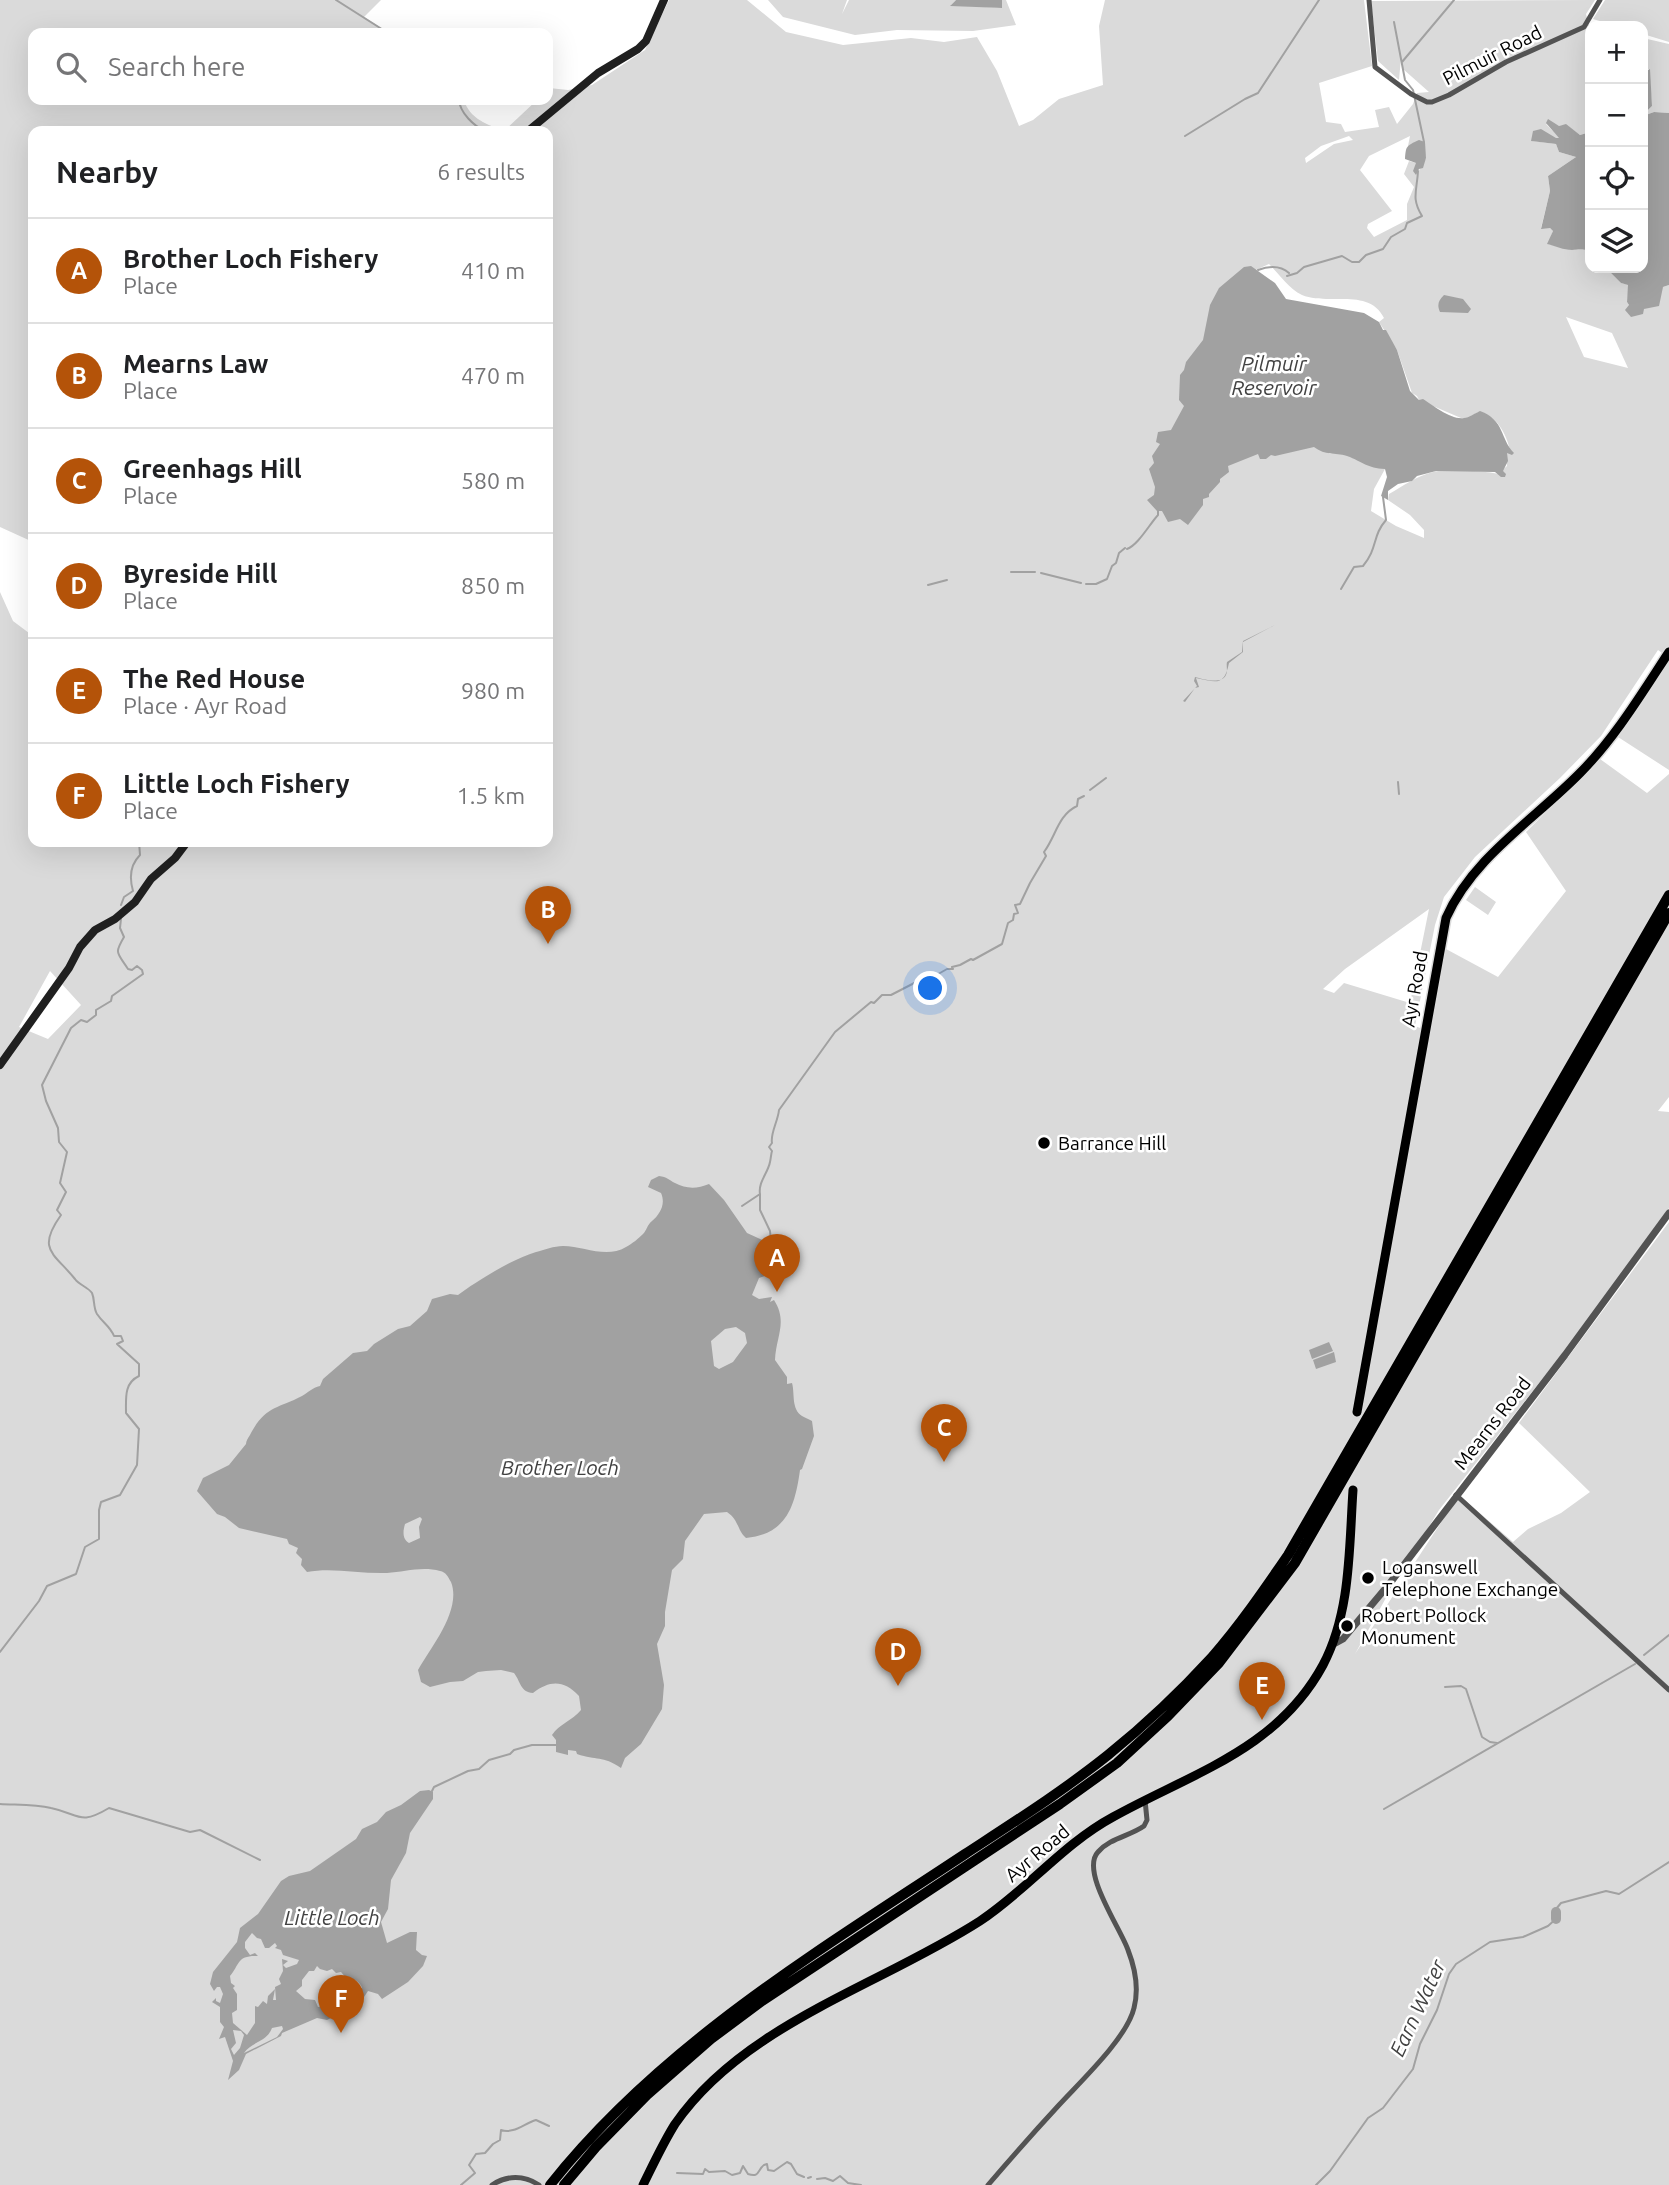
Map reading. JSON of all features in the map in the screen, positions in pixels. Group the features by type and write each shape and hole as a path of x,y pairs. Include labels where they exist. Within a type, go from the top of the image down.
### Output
{"highway":[{"path":"556,2184 620,2107 695,2040 790,1970 1056,1794 1108,1755 1160,1710 1213,1656 1294,1545 1669,895"},
{"path":"556,2184 647,2095 711,2039 762,2001 1060,1804 1117,1763 1168,1716 1219,1663 1295,1563 1669,913"}],"main road":[{"path":"534,126 597,73 638,49 646,41 664,0"},
{"name":"Ayr Road","path":"1357,1412 1446,918 1454,899 1471,875 1581,772 1617,728 1669,652"},
{"path":"0,1065 69,968 80,947 95,930 115,919 135,902 151,879 183,847"},
{"name":"Ayr Road","path":"643,2185 675,2125 709,2084 747,2051 789,2025 979,1921 1018,1893 1081,1838 1110,1819 1239,1752 1263,1737 1288,1714 1308,1689 1332,1645 1342,1611 1353,1490"}],"street":[{"name":"Pilmuir Road","path":"1368,0 1375,67 1411,94 1427,102 1449,95 1506,62 1585,28"},
{"name":"Pilmuir Road","path":"1590,21 1600,0"},
{"name":"Mearns Road","path":"1332,1645 1343,1639 1390,1583 1565,1356 1669,1213"},
{"path":"1456,1495 1669,1690"},
{"path":"988,2185 1114,2043 1134,2011 1135,1980 1128,1948 1101,1892 1093,1857 1103,1846 1144,1826 1147,1820 1145,1800"},
{"path":"492,2185 499,2180 513,2177 526,2178 539,2185"}],"shaded area":[{"path":"0,0 381,0 364,17 381,28 28,28 28,105 466,105 480,120 492,126 28,126 28,540 0,527"},
{"path":"669,0 747,0 786,32 843,45 911,38 944,42 977,37 997,71 1019,126 1033,120 1059,99 1103,85 1099,26 1105,0 1364,0 1372,66 1319,83 1326,122 1341,124 1345,132 1379,127 1375,110 1389,107 1397,124 1413,104 1417,93 1429,92 1403,69 1401,58 1399,80 1378,61 1371,1 1595,0 1586,14 1588,21 1585,21 1585,134 1580,135 1566,125 1546,124 1560,138 1532,141 1556,144 1559,152 1576,157 1548,176 1550,191 1541,228 1550,228 1553,231 1548,244 1572,250 1585,250 1585,273 1611,273 1621,283 1629,285 1629,305 1644,309 1663,287 1669,285 1669,658 1658,650 1601,736 1475,857 1444,897 1435,925 1415,1026 1428,1031 1446,949 1498,977 1566,891 1526,832 1600,759 1647,793 1669,774 1669,1097 1658,1111 1669,1112 1669,1208 1569,1345 1439,1510 1355,1654 1459,1495 1513,1542 1528,1529 1561,1513 1590,1492 1519,1423 1669,1222 1669,2185 0,2185 0,592 13,621 28,632 28,847 179,847 170,858 184,847 553,847 553,126 509,126 532,105 553,105 553,88 568,90 592,85 645,50","holes":["1349,136 1353,140 1334,144 1306,163 1305,158 1321,146","1410,136 1408,146 1422,143 1426,158 1417,174 1416,163 1409,161 1404,174 1414,187 1407,204 1407,220 1374,237 1367,228 1368,224 1392,211 1360,170 1369,156","1269,264 1288,285 1302,295 1312,298 1369,303 1384,318 1379,322 1397,350 1412,393 1419,400 1461,418 1468,418 1478,412 1490,416 1503,431 1510,450 1507,453 1507,466 1498,474 1433,472 1389,494 1388,500 1410,515 1424,530 1424,538 1371,511 1374,489 1385,469 1247,274","1566,317 1612,333 1628,368 1584,357","1429,909 1410,1003 1344,983 1334,993 1323,989 1345,969","50,971 81,1005 48,1039 19,1027"]},
{"path":"768,0 847,0 842,14 849,0 956,0 951,5 1002,8 1002,0 1006,0 1016,25 973,31 897,30 855,35 783,17"},
{"path":"1605,0 1669,0 1669,42 1648,36 1648,21 1593,19"},
{"path":"1648,39 1669,44 1669,113 1648,114 1652,106"},
{"path":"1669,660 1669,770 1618,737"},
{"path":"1475,887 1496,902 1488,915 1466,900"}],"water":[{"path":"956,0 1002,0 1002,8 950,6"},
{"path":"1650,69 1652,106 1648,110 1648,84"},
{"path":"1669,113 1669,285 1663,287 1659,306 1644,309 1643,314 1631,317 1625,310 1629,305 1628,285 1621,283 1611,273 1648,273 1648,114"},
{"path":"1548,119 1559,126 1566,124 1580,135 1585,134 1585,250 1572,250 1547,244 1553,231 1550,228 1541,229 1550,191 1548,176 1576,157 1559,152 1556,144 1531,141 1533,131 1541,129 1559,138 1546,123"},
{"path":"1419,140 1425,142 1426,158 1423,168 1419,169 1416,175 1413,171 1416,163 1405,159 1405,155 1408,147"},
{"name":"Pilmuir Reservoir","path":"1251,266 1275,283 1286,299 1364,313 1379,322 1397,350 1410,391 1419,400 1423,399 1454,417 1466,418 1480,411 1494,419 1514,453 1507,453 1508,461 1503,471 1505,477 1495,472 1436,471 1398,484 1388,491 1388,500 1381,496 1387,477 1385,469 1369,466 1347,456 1322,452 1314,447 1271,455 1266,459 1260,459 1258,454 1228,466 1229,472 1220,479 1209,497 1203,499 1203,505 1188,525 1180,519 1168,522 1162,511 1157,511 1147,500 1154,495 1155,487 1149,469 1154,463 1152,456 1160,444 1156,442 1158,432 1171,430 1184,406 1179,400 1180,375 1186,362 1203,340 1210,305 1219,288 1244,267"},
{"path":"1444,295 1463,299 1471,309 1468,313 1440,312 1439,303"},
{"path":"1275,625 1243,642 1243,652 1229,663 1227,671 1227,662 1242,652 1243,641"},
{"path":"1195,677 1216,681 1214,681 1196,678 1199,687 1195,688"},
{"name":"Brother Loch","path":"662,1176 692,1188 709,1184 747,1233 776,1243 781,1255 779,1264 773,1265 773,1273 759,1278 752,1295 759,1299 772,1297 770,1302 774,1300 778,1308 781,1322 775,1360 787,1377 787,1384 792,1383 796,1409 812,1421 814,1436 800,1470 792,1506 780,1524 771,1531 746,1538 734,1518 727,1512 704,1514 685,1541 683,1559 672,1570 665,1626 657,1644 664,1685 662,1709 641,1744 625,1758 621,1768 604,1760 577,1754 576,1751 568,1750 568,1755 556,1752 556,1740 552,1735 581,1710 579,1696 568,1687 551,1684 533,1693 529,1692 523,1689 514,1673 501,1670 478,1672 463,1681 430,1687 421,1682 418,1670 444,1628 452,1604 451,1582 444,1572 427,1569 387,1573 326,1570 307,1572 301,1565 302,1559 296,1553 298,1548 289,1544 287,1539 239,1528 217,1514 197,1491 203,1478 229,1465 266,1413 320,1386 323,1379 353,1353 367,1351 398,1329 410,1326 427,1311 432,1299 450,1294 458,1295 506,1265 549,1248 563,1246 611,1252 631,1244 644,1232 661,1208 661,1193 648,1187 651,1180","holes":["736,1327 745,1333 747,1343 733,1362 719,1369 714,1366 711,1341 725,1329","420,1517 420,1538 409,1543 404,1537 405,1524"]},
{"path":"1329,1342 1333,1351 1312,1359 1309,1350"},
{"path":"1334,1352 1336,1362 1316,1369 1313,1360"},
{"name":"Little Loch","path":"420,1791 433,1792 433,1799 410,1833 406,1853 391,1880 388,1909 381,1922 387,1943 410,1932 417,1932 416,1950 427,1956 423,1966 408,1982 382,1999 378,1994 368,1991 364,1997 357,1994 345,2006 358,2006 356,2010 345,2011 327,2020 317,2018 282,2033 281,2036 246,2054 239,2070 228,2080 233,2061 225,2037 219,2039 224,2027 220,2022 220,2007 212,2002 216,1998 220,2003 223,1994 220,1987 214,1991 210,1984 213,1972 237,1942 240,1928 258,1914 281,1881 289,1876 310,1871 356,1839 362,1829 377,1822 386,1812","holes":["252,1933 261,1939 265,1948 275,1943 275,1948 281,1950 283,1955 299,1960 297,1964 286,1968 283,1965 288,1961 282,1959 283,1971 279,1979 281,1984 275,1987 276,2000 273,2000 275,1989 268,1996 267,2004 263,2001 258,2007 255,2006 255,2023 247,2035 233,2023 232,2013 237,2010 237,1994 230,1976 240,1961 246,1957 258,1956 255,1953 250,1955 245,1948 245,1942","317,1966 327,1971 332,1969 336,1973 341,1972 347,1979 358,1982 362,1988 351,1995 347,1990 341,1992 330,2010 324,2006 318,2007 315,2000 305,1999 296,1991 302,1986 302,1980 309,1971 314,1971","282,2026 283,2029 277,2037 244,2053 270,2033 272,2028","233,2030 241,2031 244,2035 240,2048 234,2055 231,2049 236,2043"]}],"waterway":[{"path":"336,0 380,28"},
{"path":"1185,136 1258,93 1319,0"},
{"path":"1402,62 1454,0"},
{"path":"1394,22 1405,80 1413,90 1424,142"},
{"path":"460,105 468,119 476,126"},
{"path":"1287,276 1304,267 1342,256 1352,262 1359,262 1366,255 1383,249 1391,237 1405,229 1407,223 1422,216 1416,199 1418,171"},
{"path":"1258,270 1274,267 1289,273"},
{"path":"1341,589 1354,567 1363,566 1371,553 1386,520 1383,497"},
{"path":"1127,549 1143,534 1158,515 1158,511"},
{"path":"1086,584 1096,584 1107,579 1119,553 1125,548"},
{"path":"1011,572 1035,572"},
{"path":"1041,573 1081,583"},
{"path":"928,585 947,580"},
{"path":"1090,790 1106,778"},
{"path":"1398,782 1399,794"},
{"path":"742,1206 760,1194 760,1185 770,1162 772,1151 769,1147 779,1110 835,1032 882,995 891,995 924,978 953,969 952,967 973,960 1002,944 1008,923 1013,920 1014,914 1018,913 1015,905 1020,904 1046,856 1044,852 1058,826 1077,806 1078,799 1084,796"},
{"path":"121,905 124,897 133,891 131,872 140,855 139,847"},
{"path":"0,1652 39,1601 47,1586 76,1574 85,1547 99,1539 101,1502 120,1495 137,1465 139,1429 126,1413 126,1402 128,1387 139,1376 139,1364 117,1344 123,1341 121,1336 114,1336 97,1314 92,1293 55,1257 49,1244 50,1236 61,1215 57,1210 66,1192 60,1183 67,1152 59,1142 58,1128 42,1085 71,1028 81,1020 87,1022 96,1015 96,1010 111,1001 112,996 143,974 137,966 132,970 128,969 119,956 118,950 124,937 120,928 121,919"},
{"path":"760,1194 760,1210 770,1231 771,1241"},
{"path":"1644,1655 1669,1635"},
{"path":"1384,1809 1635,1664"},
{"path":"1445,1687 1461,1686 1466,1689 1482,1737 1497,1743"},
{"path":"432,1791 434,1787 468,1771 479,1769 489,1760 510,1754 514,1750 532,1745 557,1745"},
{"path":"0,1804 45,1807 80,1817 91,1816 109,1808 190,1832 200,1830 260,1860"},
{"name":"Earn Water","path":"1316,2185 1330,2171 1368,2118 1383,2108 1413,2069 1420,2044 1437,2010 1449,1974 1456,1964 1490,1942 1523,1937 1548,1926 1558,1917 1556,1909 1561,1903 1606,1891 1619,1894 1669,1862"},
{"name":"Earn Water","path":"1556,1912 1556,1919"},
{"path":"461,2185 475,2173 469,2165 476,2154 485,2153 500,2140 501,2130 514,2130 536,2120 549,2126"},
{"path":"677,2173 703,2174 705,2169 709,2172 725,2171 732,2175 740,2173 743,2166 748,2174 755,2175 764,2165 767,2164 768,2170 774,2171 787,2162 797,2174 804,2177"},
{"path":"817,2179 833,2181 840,2176 848,2183 861,2185"}],"tunnel":[{"path":"1356,1438 1357,1412"},
{"path":"1353,1490 1354,1462"}],"place":[{"name":"Mearns Law","path":"548,944"},
{"name":"Barrance Hill","path":"1044,1143"},
{"name":"Brother Loch Fishery","path":"777,1292"},
{"name":"Greenhags Hill","path":"944,1462"},
{"name":"Loganswell Telephone Exchange","path":"1368,1578"},
{"name":"Robert Pollock Monument","path":"1347,1626"},
{"name":"Byreside Hill","path":"898,1686"},
{"name":"The Red House","path":"1262,1720"},
{"name":"Little Loch Fishery","path":"341,2033"}]}
